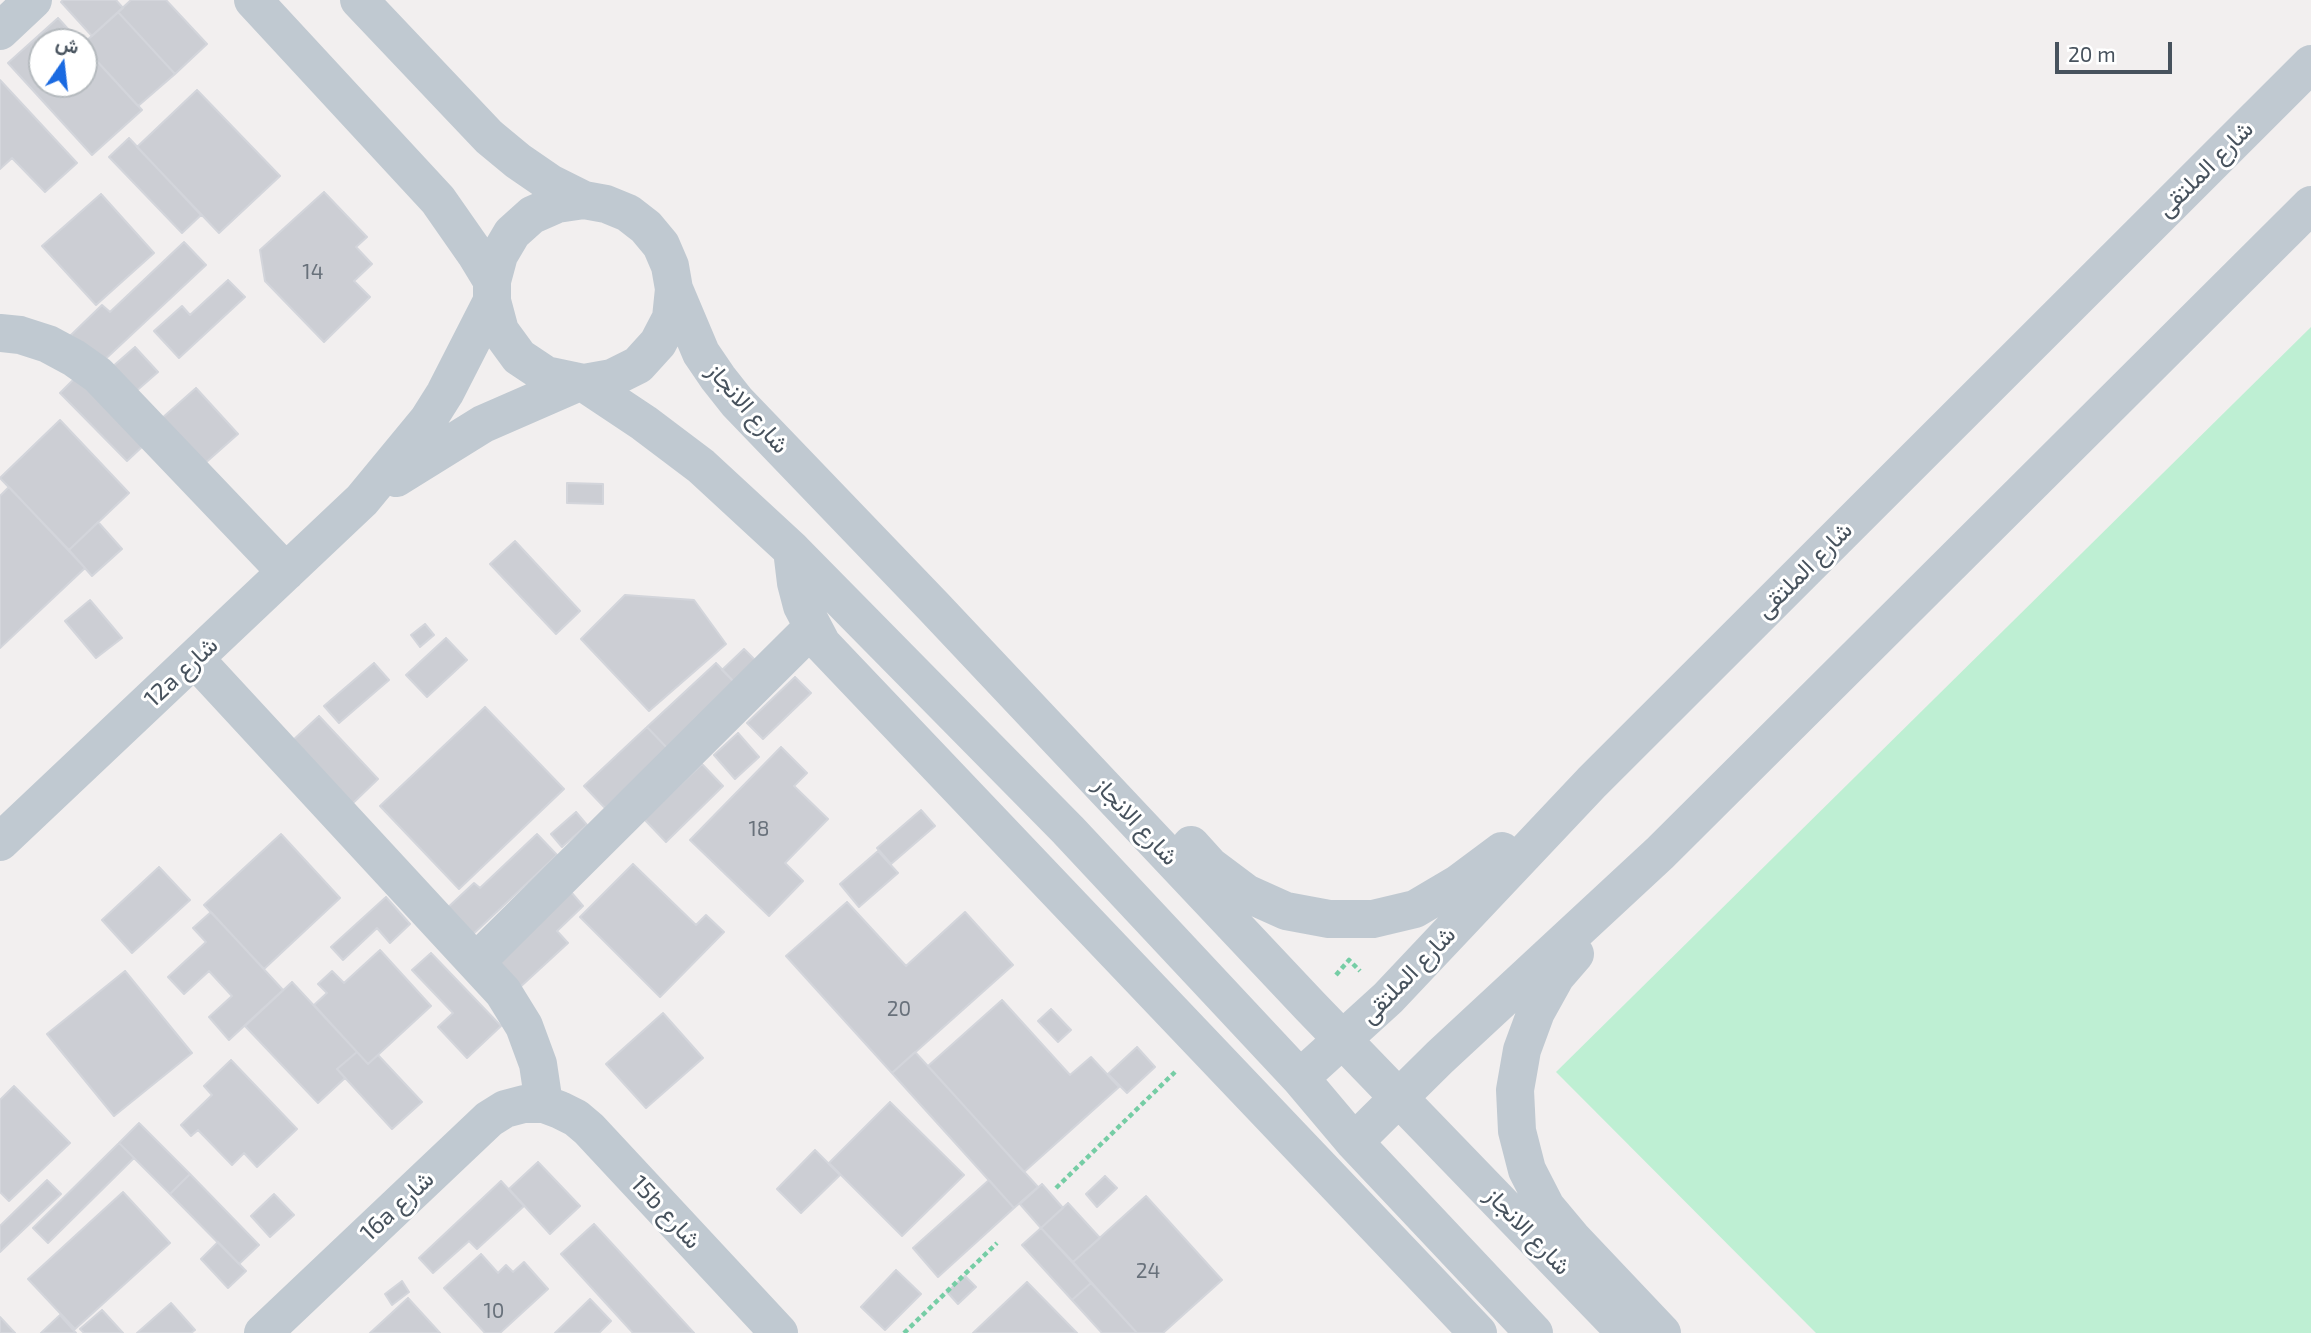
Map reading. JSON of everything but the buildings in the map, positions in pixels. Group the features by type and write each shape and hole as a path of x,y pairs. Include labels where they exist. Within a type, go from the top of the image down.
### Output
{"street":[{"path":"0,31 33,0"},
{"path":"253,0 438,200 475,253 492,291 500,331 519,358 546,375 581,383 634,416 701,466 792,550 1068,830 1300,1078 1354,1142 1534,1333"},
{"path":"359,0 389,16 489,137 518,161 550,183 584,200 606,204 628,213 646,227 661,245 670,266 674,289 671,318 658,343 638,365 612,378 581,383"},
{"name":"شارع الملتقى","path":"1300,1078 1388,998 1592,782 2311,64"},
{"path":"492,291 499,256 512,233 532,215 557,204 584,200"},
{"path":"1354,1142 1398,1097 1660,853 2311,205"},
{"name":"شارع الانجاز","path":"674,289 701,353 737,402 1343,1040 1626,1333"},
{"name":"12a شارع","path":"0,842 362,500 428,420 445,393 492,291"},
{"path":"0,333 20,335 48,344 98,375 286,572"},
{"name":"12a شارع","path":"362,500 465,434 512,411 581,383"},
{"path":"792,550 796,583 803,606 812,628 831,654 1478,1333"},
{"path":"934,607 987,637 1032,674 1210,866 1246,893 1286,911 1329,919 1373,919 1415,909 1460,883 1592,782"},
{"path":"476,961 812,628"},
{"path":"195,659 503,992 524,1026 538,1064 544,1104"},
{"path":"1660,853 1556,976 1536,1012 1522,1050 1516,1090 1517,1131 1527,1170 1546,1207 1662,1333"},
{"name":"16a شارع","path":"263,1333 489,1119 505,1109 524,1104 544,1104"},
{"name":"15b شارع","path":"544,1104 576,1118 589,1129 779,1333"}],"path":[{"path":"1056,1188 1204,1045"},
{"path":"904,1333 997,1243"}],"green space":[{"path":"2311,327 2311,1333 1816,1333 1556,1072"}]}
